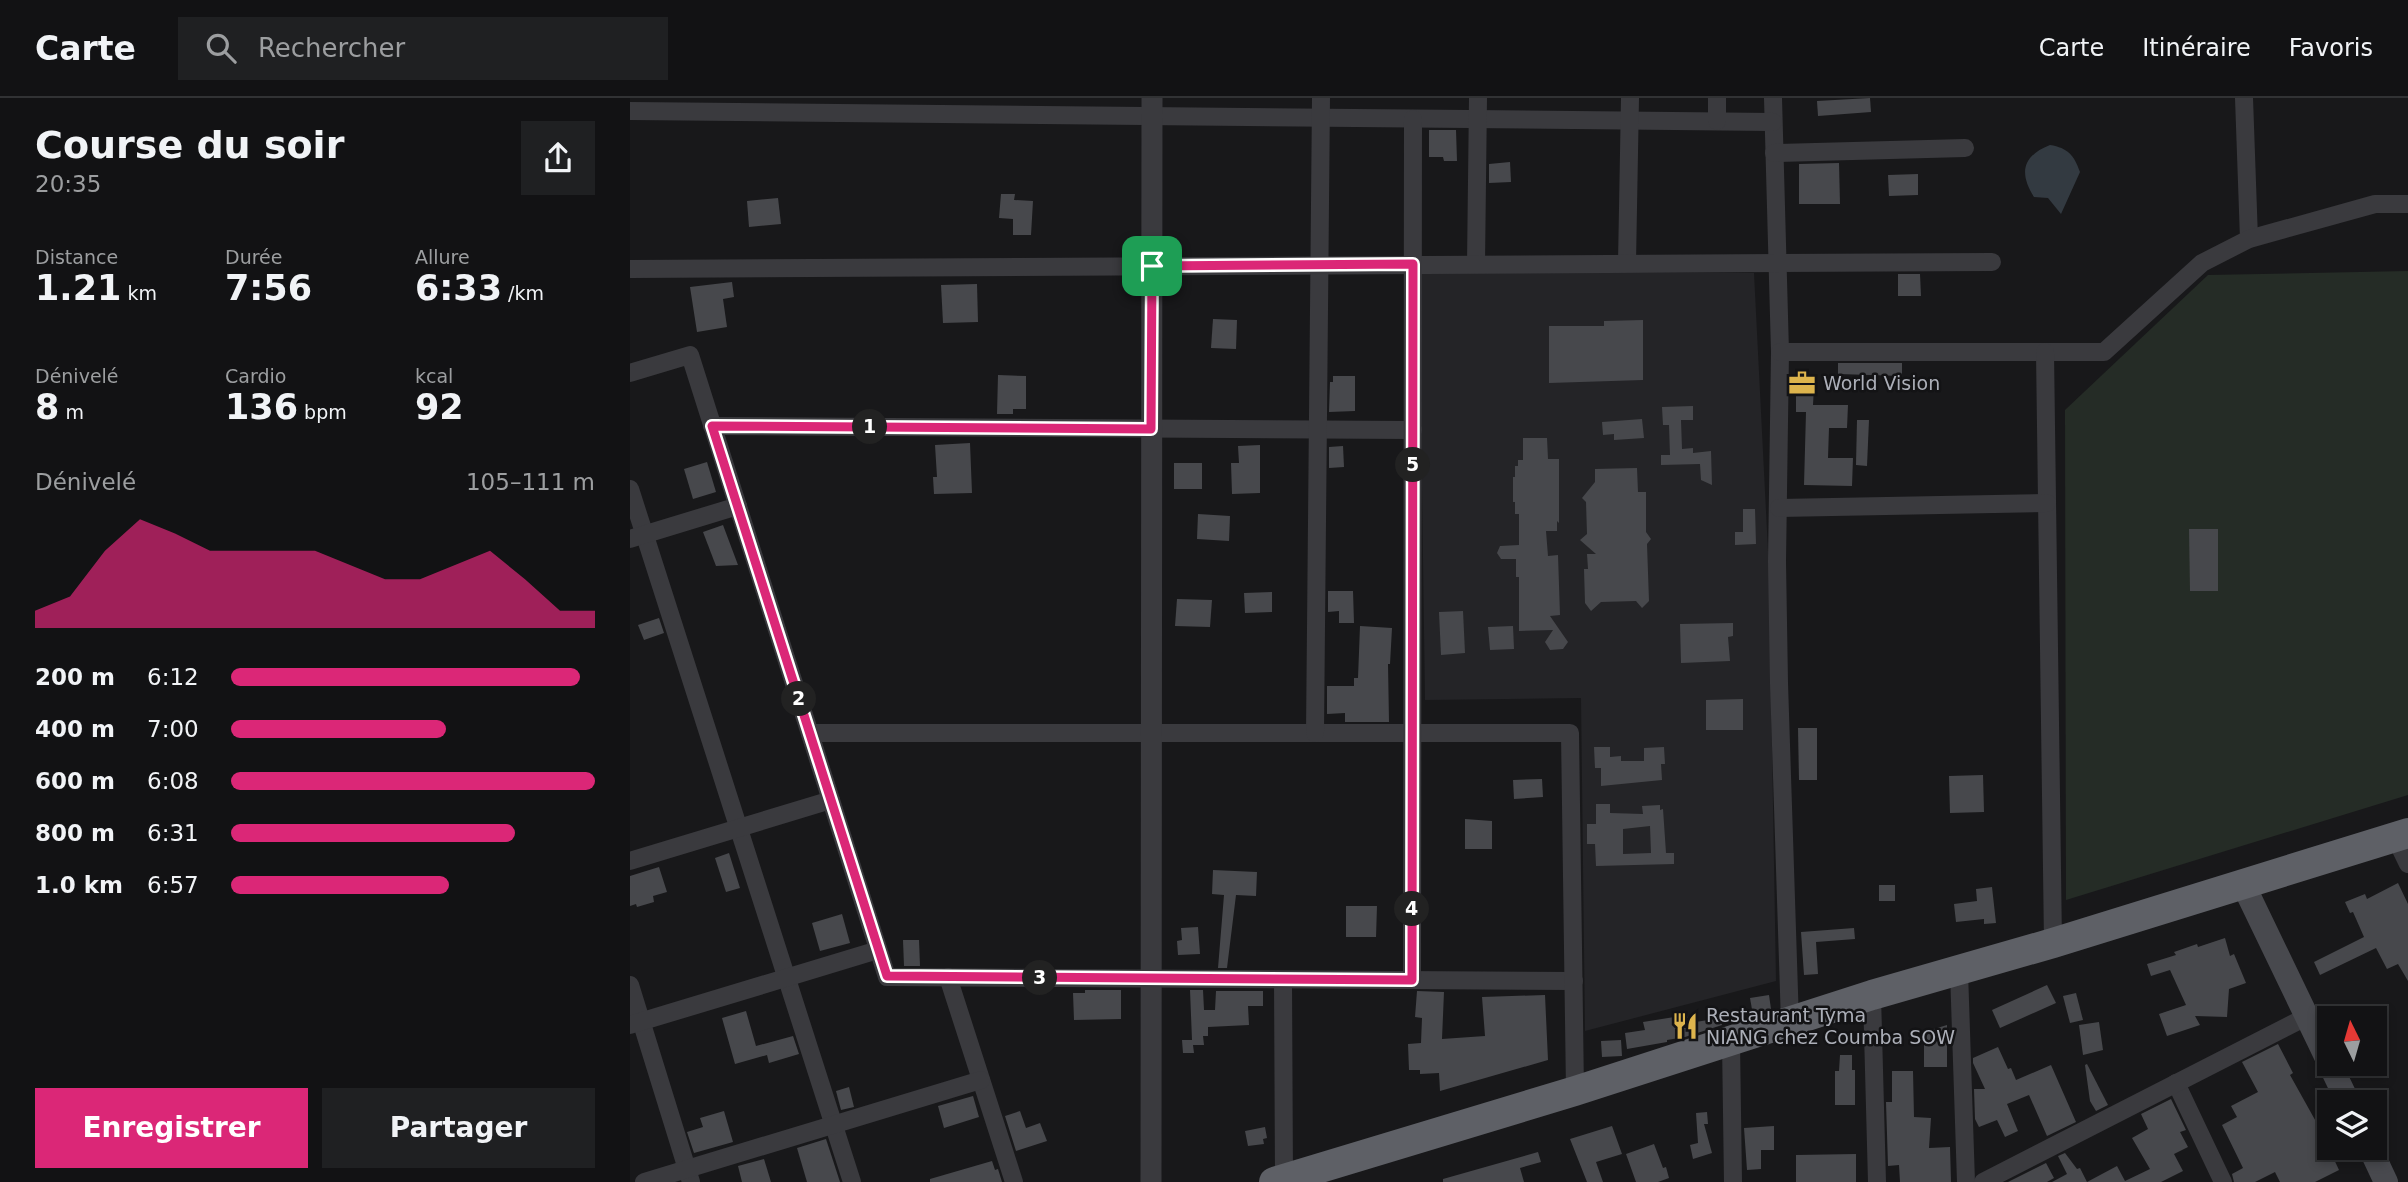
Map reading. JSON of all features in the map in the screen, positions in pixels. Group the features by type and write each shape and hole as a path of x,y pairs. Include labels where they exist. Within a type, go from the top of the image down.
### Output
{"highway":[{"path":"1279,1180 1576,1091 1872,995 2053,943 2402,835"}],"main road":[{"path":"2243,884 2342,1090"},
{"path":"2376,1160 2386,1182"}],"street":[{"path":"1315,733 1321,98"},
{"path":"1476,264 1478,98"},
{"path":"1627,263 1630,98"},
{"path":"1717,98 1717,121"},
{"path":"1773,98 1780,352 1779,683 1790,1023"},
{"path":"2244,98 2249,239"},
{"path":"1151,1182 1152,107"},
{"path":"630,111 1152,107 1321,118 1773,122"},
{"path":"1412,980 1413,119"},
{"path":"1774,153 1965,148"},
{"path":"1780,352 2104,352 2203,263 2249,239 2375,204 2408,204"},
{"path":"630,269 1992,261"},
{"path":"2045,352 2053,943"},
{"path":"630,373 690,355 887,976 1574,981"},
{"path":"712,426 1413,429"},
{"path":"630,489 637,537 739,828 852,1182"},
{"path":"1779,508 2047,503"},
{"path":"637,537 738,506"},
{"path":"810,733 1570,733 1576,1091"},
{"path":"630,861 831,800"},
{"path":"2402,835 2408,864"},
{"path":"636,1023 878,950"},
{"path":"1959,971 1966,1182"},
{"path":"948,977 1014,1182"},
{"path":"1279,1180 1283,979"},
{"path":"630,985 636,1023 689,1175"},
{"path":"1872,995 1877,1182"},
{"path":"1983,1182 2306,1017"},
{"path":"1731,1042 1734,1182"},
{"path":"644,1182 689,1175 833,1124 981,1080"},
{"path":"2176,1083 2223,1182"}],"shaded area":[{"path":"2050,145 2070,153 2080,172 2061,214 2048,198 2034,197 2026,180 2029,160"},
{"path":"2408,271 2408,795 2066,900 2065,410 2208,275"},
{"path":"1419,273 1754,273 1769,571 1776,981 1585,1031 1581,698 1425,700"}],"building":[{"path":"1870,98 1871,112 1818,116 1817,101"},
{"path":"1429,130 1456,130 1457,161 1429,157"},
{"path":"1510,162 1511,182 1489,183 1489,164"},
{"path":"1839,163 1840,204 1799,204 1799,164"},
{"path":"1918,174 1918,195 1889,196 1888,175"},
{"path":"1001,194 1015,194 1014,200 1033,201 1031,235 1013,235 1013,219 999,218"},
{"path":"778,198 781,224 749,227 747,201"},
{"path":"1898,274 1920,274 1921,296 1898,296"},
{"path":"732,282 734,297 723,299 727,327 697,332 690,287"},
{"path":"977,284 978,322 943,323 941,285"},
{"path":"1213,319 1237,320 1236,349 1211,348"},
{"path":"1643,320 1643,380 1549,383 1549,326 1604,326 1604,321"},
{"path":"1838,363 1902,363 1902,376 1838,374"},
{"path":"998,375 1026,376 1026,409 1013,409 1013,414 997,414"},
{"path":"1333,376 1355,376 1355,411 1329,412 1330,382 1333,382"},
{"path":"1796,385 1814,386 1813,405 1848,405 1847,428 1829,428 1828,458 1853,458 1852,486 1804,485 1806,412 1796,412"},
{"path":"1693,406 1693,420 1681,420 1682,449 1693,448 1693,453 1711,451 1712,485 1701,480 1700,464 1661,465 1661,455 1670,455 1669,425 1663,425 1662,407"},
{"path":"1642,419 1644,438 1614,440 1614,434 1603,435 1602,422"},
{"path":"1857,420 1869,420 1867,466 1856,465"},
{"path":"1523,438 1547,438 1548,459 1559,459 1559,523 1557,521 1557,531 1546,531 1548,556 1558,555 1560,615 1550,616 1568,642 1563,649 1550,650 1545,642 1553,630 1519,631 1519,577 1516,577 1516,559 1501,559 1497,553 1500,546 1519,545 1519,514 1515,514 1513,502 1513,477 1518,460 1523,460"},
{"path":"970,443 972,493 934,494 933,477 937,477 935,445"},
{"path":"1260,445 1260,493 1232,494 1231,463 1239,463 1238,446"},
{"path":"1343,446 1344,467 1329,468 1329,447"},
{"path":"707,462 716,492 693,499 684,469"},
{"path":"1174,463 1202,463 1202,489 1174,489"},
{"path":"1637,468 1638,492 1646,492 1646,532 1651,539 1647,544 1649,601 1642,608 1636,601 1601,602 1591,611 1585,603 1584,569 1588,569 1587,554 1596,554 1580,540 1587,534 1586,502 1582,498 1595,482 1595,469"},
{"path":"1743,509 1755,509 1756,544 1735,545 1735,532 1743,532"},
{"path":"1198,514 1230,516 1229,541 1197,539"},
{"path":"723,525 738,565 716,566 703,532"},
{"path":"2189,529 2218,529 2218,591 2190,591"},
{"path":"1328,591 1353,591 1354,623 1339,623 1339,611 1328,612"},
{"path":"1272,592 1272,612 1245,613 1244,593"},
{"path":"1177,599 1212,600 1210,627 1175,626"},
{"path":"1463,611 1465,653 1441,655 1439,612"},
{"path":"659,618 664,633 644,640 638,625"},
{"path":"1733,623 1733,636 1728,637 1730,661 1681,663 1680,624"},
{"path":"1360,626 1392,628 1388,664 1389,722 1345,722 1345,713 1327,714 1327,686 1354,686 1354,678 1358,678"},
{"path":"1513,626 1514,649 1490,650 1488,627"},
{"path":"1743,699 1743,730 1706,730 1706,700"},
{"path":"1798,728 1817,728 1817,780 1799,780"},
{"path":"1594,747 1610,747 1610,757 1621,756 1621,761 1644,761 1644,748 1664,747 1662,780 1601,786 1601,768 1595,768"},
{"path":"1983,775 1984,812 1950,813 1949,776"},
{"path":"1542,779 1543,797 1514,799 1513,780"},
{"path":"1596,804 1610,804 1610,813 1643,814 1642,806 1660,805 1660,810 1663,809 1666,853 1674,853 1674,864 1596,866 1595,844 1587,844 1587,824 1596,824","holes":["1650,826 1651,853 1623,854 1623,829"]},
{"path":"1465,819 1492,821 1492,849 1465,849"},
{"path":"729,853 740,888 726,892 715,858"},
{"path":"659,867 667,892 653,896 654,902 637,907 636,904 630,906 630,876"},
{"path":"1213,870 1257,872 1256,896 1236,895 1227,968 1218,968 1224,895 1212,894"},
{"path":"2398,883 2408,904 2408,981 2398,964 2387,969 2376,948 2320,975 2314,962 2364,937 2353,912 2350,913 2345,902 2365,894 2367,899"},
{"path":"1879,885 1895,885 1895,901 1879,901"},
{"path":"1992,887 1996,923 1984,924 1984,919 1956,922 1954,904 1977,901 1976,889"},
{"path":"1346,906 1377,906 1376,937 1346,937"},
{"path":"842,914 850,943 820,951 812,923"},
{"path":"1198,927 1200,954 1178,955 1177,941 1182,940 1181,928"},
{"path":"1854,928 1855,939 1816,942 1818,974 1804,975 1801,932"},
{"path":"2225,938 2230,956 2234,954 2246,983 2229,989 2227,1017 2195,1016 2200,1025 2167,1036 2159,1014 2186,1005 2170,970 2151,976 2147,964 2176,955 2174,952 2197,944 2198,947"},
{"path":"903,940 919,940 920,966 904,966"},
{"path":"2047,985 2056,1003 2000,1028 1992,1010"},
{"path":"1085,990 1121,990 1121,1019 1074,1020 1073,993 1085,993"},
{"path":"1190,990 1203,990 1204,1010 1215,1010 1216,991 1263,991 1263,1006 1248,1006 1249,1025 1208,1027 1208,1036 1203,1036 1204,1045 1193,1045 1194,1053 1183,1053 1182,1040 1192,1040"},
{"path":"1417,991 1444,992 1442,1039 1485,1036 1482,997 1545,995 1548,1060 1440,1091 1439,1073 1420,1074 1420,1070 1409,1070 1408,1044 1421,1043 1422,1018 1415,1017"},
{"path":"2076,993 2083,1020 2070,1023 2063,996"},
{"path":"1769,995 1771,1009 1753,1015 1750,998"},
{"path":"746,1011 756,1046 793,1036 799,1054 769,1063 767,1055 735,1064 722,1018"},
{"path":"1687,1015 1689,1023 1721,1018 1722,1025 1667,1042 1627,1049 1625,1033 1645,1030 1643,1022"},
{"path":"2099,1022 2103,1050 2083,1055 2079,1025"},
{"path":"1947,1025 1947,1067 1924,1067 1924,1032"},
{"path":"1621,1040 1622,1056 1602,1057 1601,1041"},
{"path":"2278,1044 2293,1073 2290,1075 2317,1123 2317,1160 2334,1160 2339,1170 2315,1182 2280,1182 2275,1172 2255,1182 2234,1182 2232,1174 2243,1168 2222,1125 2237,1117 2231,1106 2258,1092 2242,1062"},
{"path":"1998,1047 2016,1080 2051,1065 2076,1122 2047,1136 2029,1095 2007,1104 2018,1131 2005,1137 1997,1120 1979,1127 1975,1119 1974,1089 1985,1089 1973,1058"},
{"path":"1840,1055 1852,1055 1855,1105 1835,1105 1835,1071 1839,1071"},
{"path":"2087,1064 2108,1105 2096,1111 2090,1101"},
{"path":"1892,1071 1913,1071 1914,1117 1931,1118 1929,1148 1950,1147 1951,1182 1900,1182 1899,1165 1888,1166 1886,1102 1892,1102"},
{"path":"849,1087 854,1107 841,1110 836,1091"},
{"path":"973,1096 979,1117 944,1128 938,1106"},
{"path":"2171,1099 2186,1130 2180,1132 2188,1147 2174,1154 2183,1171 2161,1182 2087,1182 2117,1166 2125,1181 2150,1169 2132,1138 2148,1129 2141,1114"},
{"path":"724,1111 733,1142 694,1153 687,1132 703,1127 700,1118"},
{"path":"1020,1111 1026,1128 1040,1123 1047,1141 1016,1151 1005,1116"},
{"path":"1707,1112 1708,1124 1704,1124 1712,1153 1693,1159 1690,1145 1698,1143 1696,1113"},
{"path":"1612,1126 1622,1154 1596,1162 1603,1182 1587,1182 1570,1139"},
{"path":"1774,1126 1774,1150 1761,1150 1761,1169 1747,1170 1744,1128"},
{"path":"1265,1127 1267,1138 1263,1139 1264,1144 1248,1146 1245,1131"},
{"path":"826,1139 840,1182 807,1182 797,1148"},
{"path":"1654,1144 1669,1178 1658,1182 1636,1182 1626,1154"},
{"path":"1538,1152 1541,1162 1520,1168 1524,1182 1443,1182 1443,1179"},
{"path":"2065,1153 2077,1169 2080,1168 2087,1182 2052,1182 2067,1174 2058,1156"},
{"path":"1856,1154 1856,1182 1796,1182 1796,1155"},
{"path":"764,1159 771,1182 742,1182 738,1166"},
{"path":"992,1161 1002,1182 930,1182 930,1179"},
{"path":"2046,1163 2054,1178 2047,1182 2008,1182"}],"place":[{"name":"World Vision","path":"1802,383"},
{"name":"Restaurant Tyma NIANG chez Coumba SOW","path":"1685,1026"}],"route":[{"path":"1413,264 1412,980 887,976 712,426 1151,429 1152,266 1413,264"}]}
